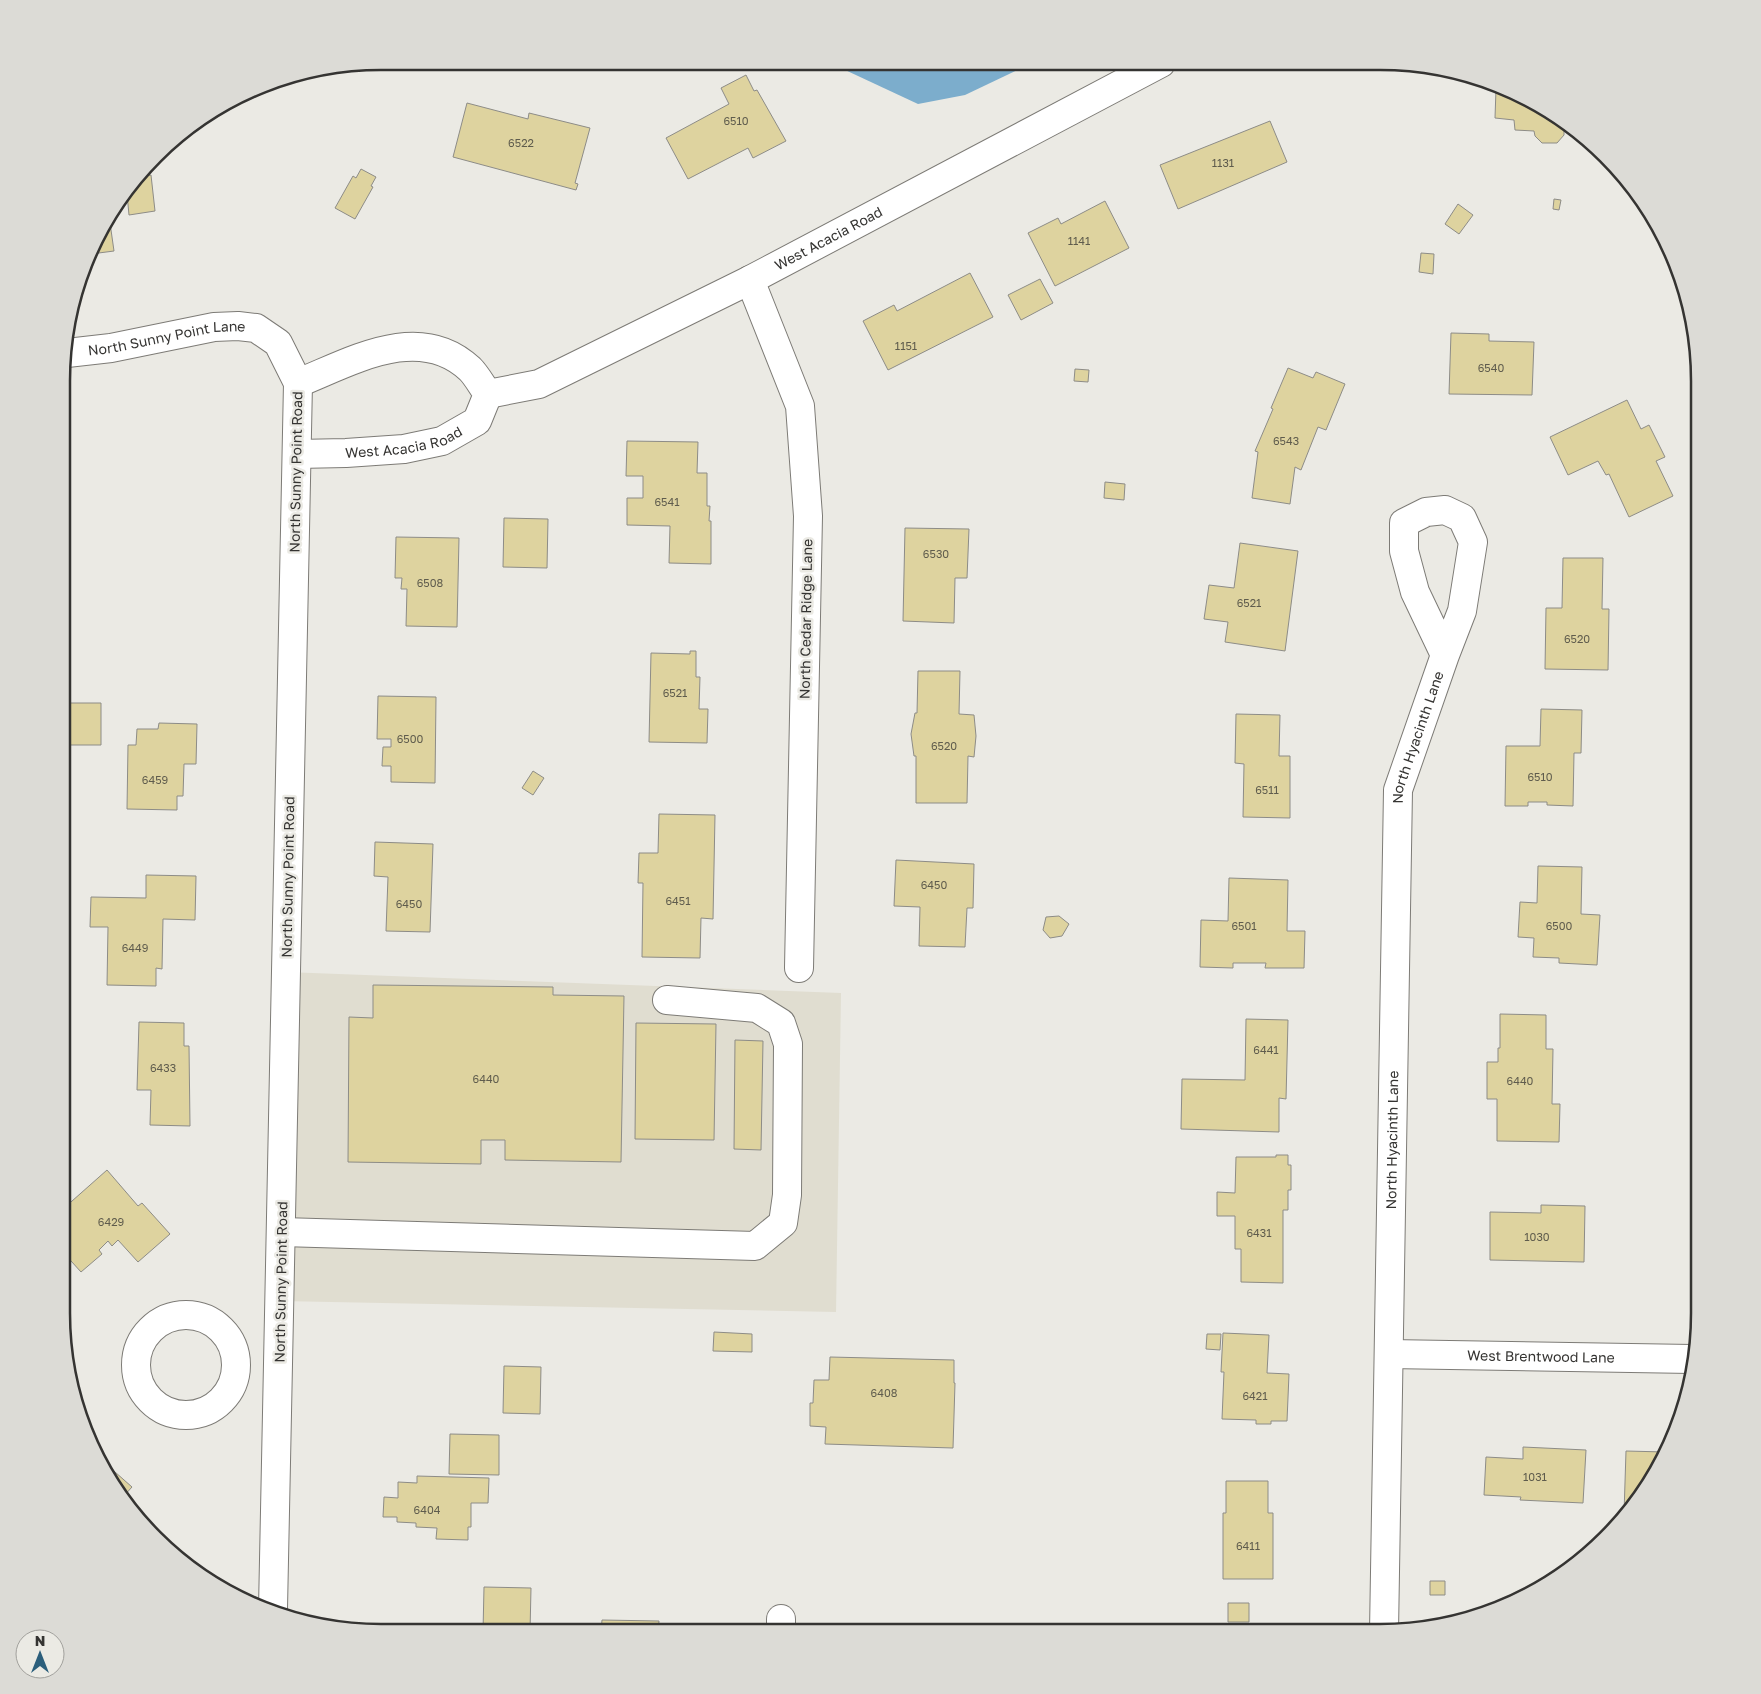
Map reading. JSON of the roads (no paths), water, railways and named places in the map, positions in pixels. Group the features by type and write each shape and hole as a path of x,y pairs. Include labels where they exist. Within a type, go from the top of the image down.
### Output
{"street":[{"name":"West Acacia Road","path":"297,454 404,449 442,441 477,422 488,394 539,384 750,280 1148,70"},
{"name":"North Cedar Ridge Lane","path":"750,280 800,406 808,516 799,968"},
{"name":"North Sunny Point Lane","path":"72,352 111,348 214,327 238,326 256,328 278,343 298,383"},
{"path":"298,383 380,350 430,347 456,358 471,370 488,394"},
{"name":"North Sunny Point Road","path":"273,1605 298,383"},
{"name":"North Hyacinth Lane","path":"1384,1624 1398,790 1462,612 1474,542 1462,518 1445,510 1426,512 1404,523 1404,550 1415,592 1445,655"},
{"path":"282,1232 755,1246 783,1222 787,1195 788,1044 781,1022 757,1008 667,1000"},
{"name":"West Brentwood Lane","path":"1390,1354 1687,1359"},
{"name":"North Sunny Point Road","path":"236,1368 279,1370"}],"water":[{"path":"845,70 1017,70 965,95 918,104"}]}
